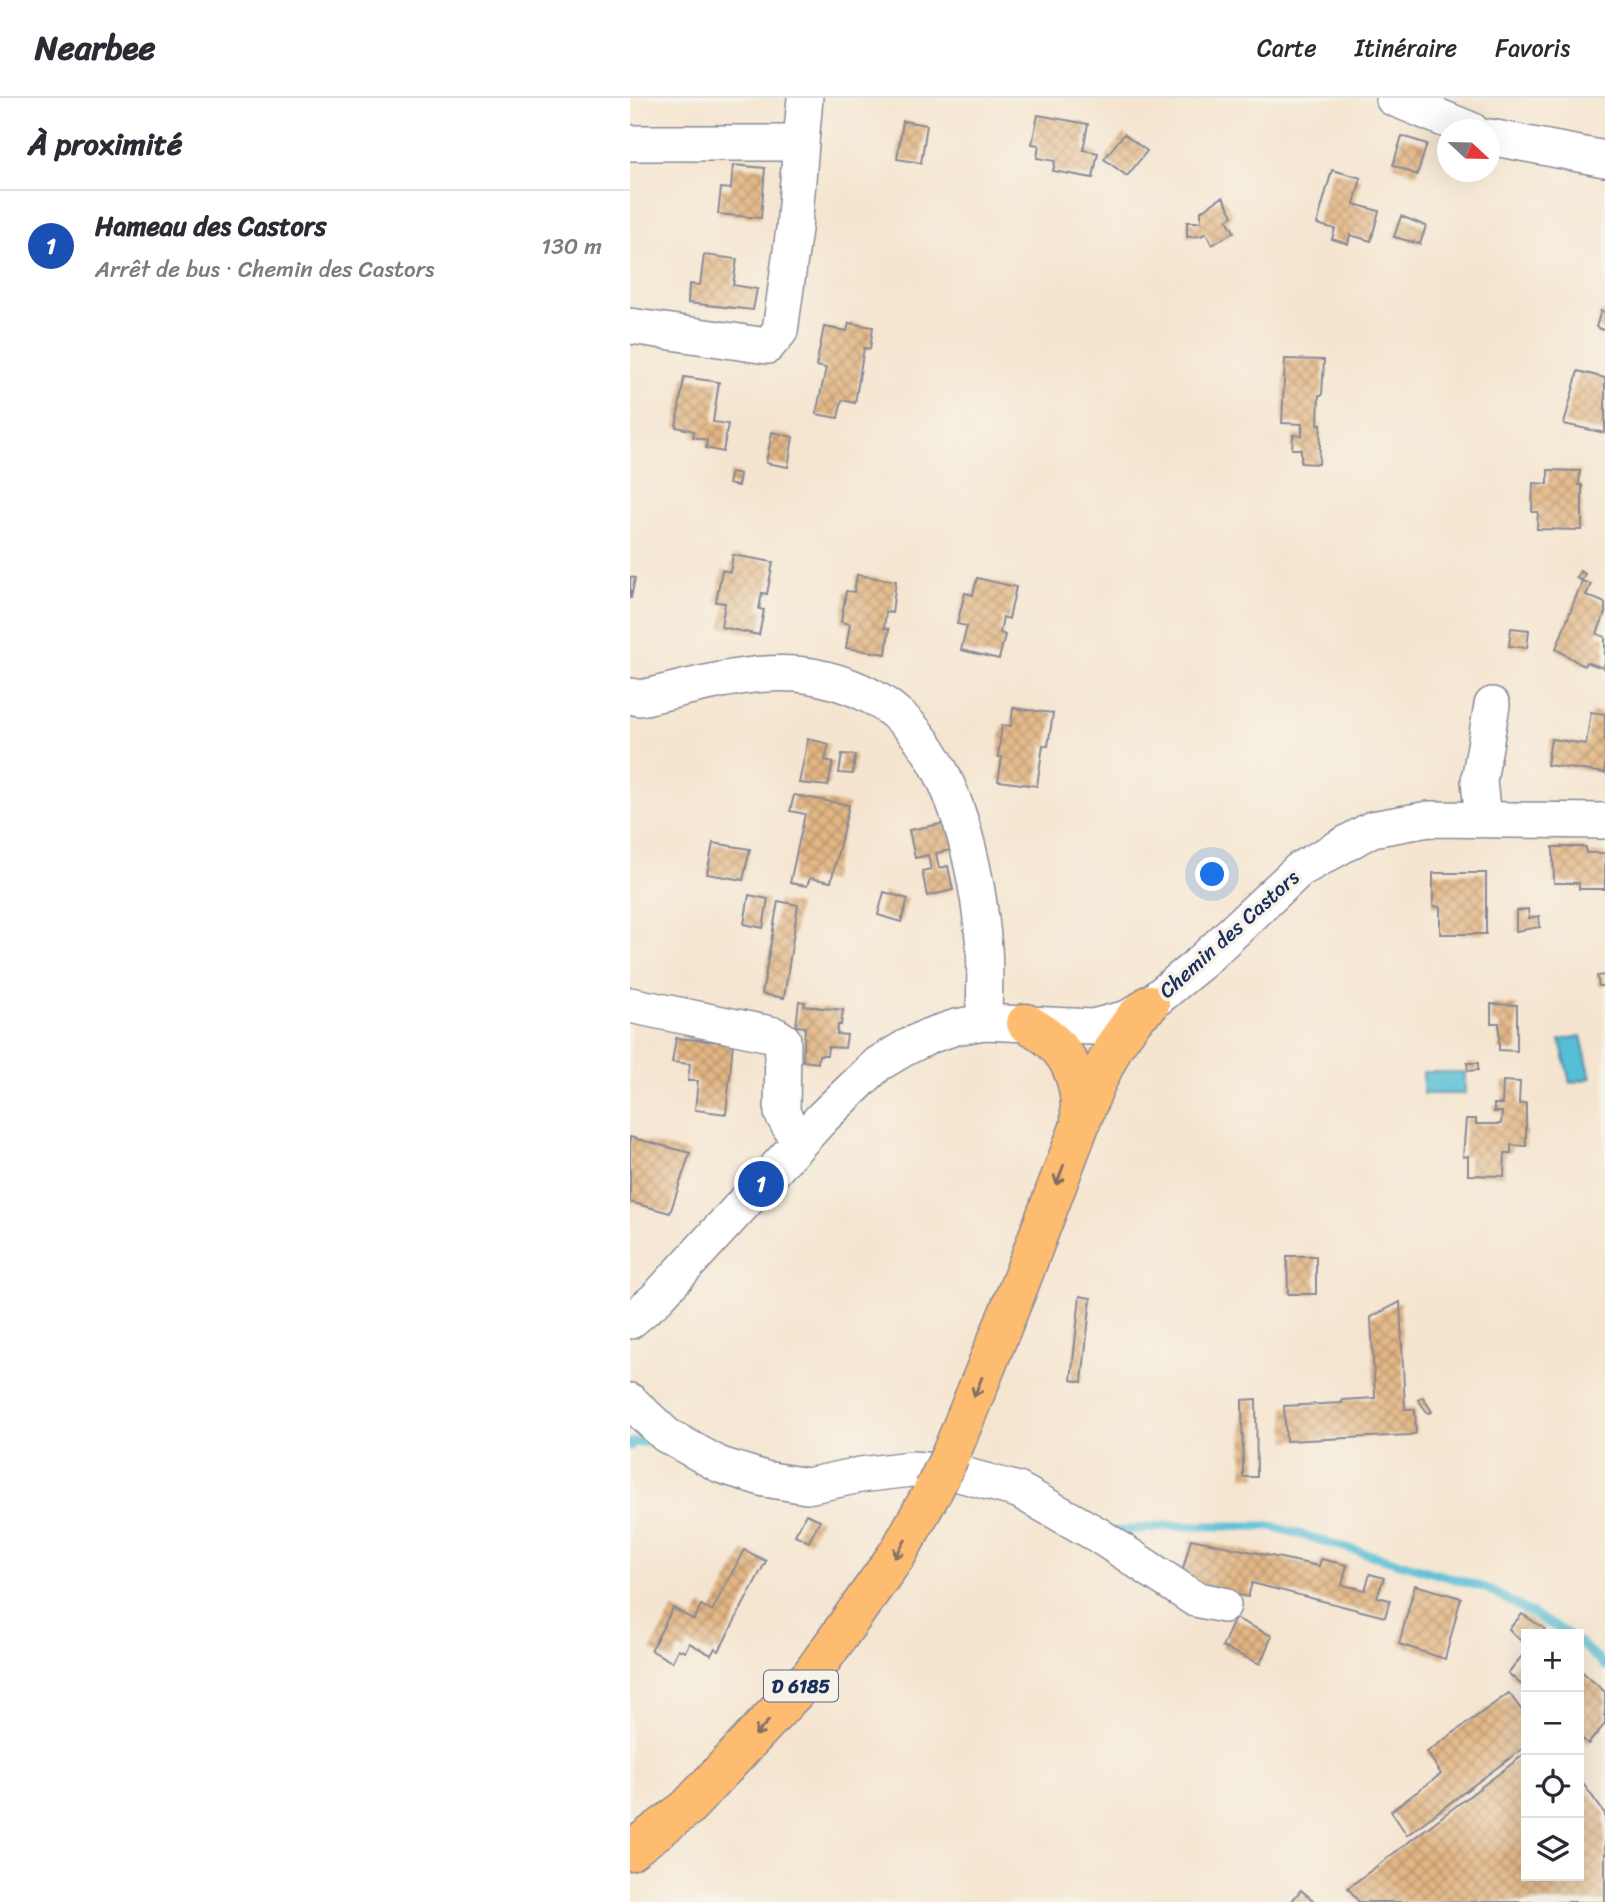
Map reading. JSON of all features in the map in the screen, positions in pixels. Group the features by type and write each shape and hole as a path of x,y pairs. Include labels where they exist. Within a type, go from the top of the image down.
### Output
{"highway":[{"name":"D 6185","path":"630,1851 687,1808 811,1675 898,1553 942,1473 1019,1286 1080,1121 1114,1046 1135,1017 1150,1004"},
{"path":"1026,1023 1052,1039 1068,1060 1081,1098 1080,1121"}],"street":[{"path":"630,326 767,346 780,331 794,229 805,98"},
{"path":"1393,98 1444,119"},
{"path":"1500,139 1605,159"},
{"path":"630,144 801,143"},
{"path":"630,696 640,698 765,674 810,676 857,689 898,715 928,748 959,812 976,887 984,949 984,1022"},
{"path":"1483,819 1479,781 1492,705"},
{"name":"Chemin des Castors","path":"630,1321 655,1300 799,1143 878,1065 929,1036 984,1022 1093,1027 1128,1018 1150,1004 1199,964 1299,870 1372,829 1429,819 1605,821"},
{"path":"630,1005 775,1035 783,1040 782,1113 799,1143"},
{"path":"630,1401 666,1435 720,1465 765,1479 807,1486 860,1475 911,1469 952,1472 1018,1490 1098,1535 1195,1599 1223,1605"}],"water":[{"path":"1581,1036 1591,1078 1570,1083 1560,1040"},
{"path":"1423,1072 1465,1072 1465,1094 1423,1094"}],"building":[{"path":"1038,115 1088,124 1083,150 1098,153 1093,178 1053,171 1055,161 1037,158 1039,145 1032,144"},
{"path":"903,121 927,125 921,163 897,159"},
{"path":"1124,134 1147,151 1127,176 1104,159"},
{"path":"1402,136 1427,144 1417,175 1393,165"},
{"path":"733,165 765,168 761,218 718,214 721,188 731,189"},
{"path":"1332,170 1361,178 1354,204 1379,211 1371,241 1350,235 1348,244 1332,239 1335,229 1317,224"},
{"path":"1223,197 1233,216 1227,220 1234,232 1212,245 1206,233 1187,237 1187,222 1201,222 1201,211"},
{"path":"1401,216 1426,226 1420,244 1394,237"},
{"path":"704,255 737,259 733,285 757,289 753,310 688,303 689,284 700,285"},
{"path":"1601,311 1605,312 1605,331 1596,327"},
{"path":"849,323 873,327 870,349 864,348 855,403 842,400 838,418 816,414 826,368 816,366 824,327 847,331"},
{"path":"1285,359 1324,360 1322,395 1319,395 1319,464 1301,463 1301,449 1292,449 1293,435 1302,436 1302,424 1282,423"},
{"path":"1578,371 1605,378 1605,433 1564,424"},
{"path":"684,377 719,382 713,422 728,424 723,452 706,448 707,440 693,437 694,431 676,427"},
{"path":"772,432 793,437 788,467 766,463"},
{"path":"1548,470 1580,471 1582,530 1537,529 1538,512 1532,512 1533,483 1548,484"},
{"path":"731,472 740,474 738,486 728,484"},
{"path":"733,555 773,562 767,594 762,593 759,609 764,610 759,635 721,627 725,603 716,602 722,570 730,572"},
{"path":"1580,571 1585,574 1582,581 1576,578"},
{"path":"857,575 896,581 892,613 886,612 884,628 889,629 886,654 846,648 850,624 841,622 846,591 854,592"},
{"path":"630,577 635,578 631,598 630,598"},
{"path":"977,578 1016,587 1009,619 1003,617 1000,633 1005,635 999,659 961,650 967,626 957,624 965,593 973,595"},
{"path":"1582,581 1591,584 1586,595 1605,603 1605,613 1597,634 1605,637 1603,668 1586,662 1584,666 1556,649"},
{"path":"1511,628 1529,630 1527,648 1509,646"},
{"path":"1013,708 1053,713 1048,746 1043,745 1037,786 998,781 1002,757 998,757 1002,725 1011,726"},
{"path":"1591,712 1605,714 1605,773 1547,765 1551,739 1586,744"},
{"path":"808,739 829,744 825,760 833,762 828,786 799,783"},
{"path":"842,754 855,755 853,774 839,773"},
{"path":"794,795 849,805 831,882 810,878 807,886 790,883 805,814 790,811"},
{"path":"951,822 956,849 936,853 939,868 948,866 953,890 927,896 922,871 931,869 928,855 915,858 909,830"},
{"path":"713,843 750,849 743,880 707,874"},
{"path":"1553,847 1586,847 1586,853 1605,853 1605,889 1579,889 1579,883 1554,883"},
{"path":"1433,873 1486,873 1486,934 1440,934 1440,907 1433,906"},
{"path":"884,892 908,899 901,922 878,915"},
{"path":"749,895 768,899 763,928 744,924"},
{"path":"778,901 798,905 784,998 762,994"},
{"path":"1528,909 1529,918 1539,916 1540,927 1516,931 1516,911"},
{"path":"1605,975 1605,986 1599,986 1597,976"},
{"path":"799,1001 805,1002 804,1006 843,1010 837,1034 847,1035 845,1048 828,1047 827,1055 819,1055 818,1063 803,1061 805,1027 796,1026"},
{"path":"1491,1004 1517,1005 1517,1051 1499,1050 1499,1023 1491,1023"},
{"path":"676,1038 733,1043 726,1114 695,1110 698,1081 688,1081 690,1064 672,1062"},
{"path":"1467,1063 1478,1063 1478,1070 1468,1071"},
{"path":"1503,1081 1520,1082 1519,1104 1526,1103 1526,1146 1511,1145 1511,1153 1505,1153 1504,1176 1468,1175 1468,1156 1463,1157 1466,1119 1476,1119 1476,1124 1501,1124 1502,1112 1494,1112 1494,1104 1502,1104"},
{"path":"630,1137 690,1153 670,1213 630,1202"},
{"path":"1287,1256 1316,1256 1316,1294 1288,1294"},
{"path":"1080,1296 1091,1298 1082,1382 1071,1380"},
{"path":"1400,1302 1405,1409 1415,1409 1416,1433 1286,1441 1284,1406 1375,1398 1371,1317"},
{"path":"1423,1397 1432,1412 1428,1413 1418,1400"},
{"path":"1256,1399 1257,1477 1243,1477 1242,1400"},
{"path":"806,1514 820,1520 809,1542 795,1535"},
{"path":"1191,1539 1319,1566 1321,1559 1347,1565 1342,1585 1365,1590 1370,1574 1384,1578 1377,1597 1390,1600 1385,1617 1252,1583 1248,1597 1180,1580"},
{"path":"744,1550 766,1561 719,1651 715,1648 711,1655 689,1643 685,1652 678,1649 672,1662 651,1650 673,1608 694,1620 701,1605 712,1611"},
{"path":"1415,1585 1461,1598 1445,1659 1399,1644"},
{"path":"1522,1614 1545,1629 1521,1629 1521,1641 1509,1629"},
{"path":"1235,1618 1272,1636 1260,1664 1222,1647"},
{"path":"1521,1657 1521,1685 1508,1673"},
{"path":"1584,1673 1605,1692 1605,1724 1588,1744 1584,1740"},
{"path":"1509,1693 1521,1709 1521,1750 1407,1835 1391,1811 1441,1774 1427,1752"},
{"path":"1521,1757 1521,1881 1584,1881 1584,1785 1605,1814 1605,1902 1359,1902 1348,1888"},
{"path":"1301,1890 1315,1902 1291,1902"}],"waterway":[{"path":"630,1446 631,1443 658,1443"},
{"path":"1114,1532 1164,1526 1271,1526 1486,1588 1559,1629"},
{"path":"1584,1647 1605,1666"}],"place":[{"name":"Hameau des Castors","path":"761,1184"}]}
